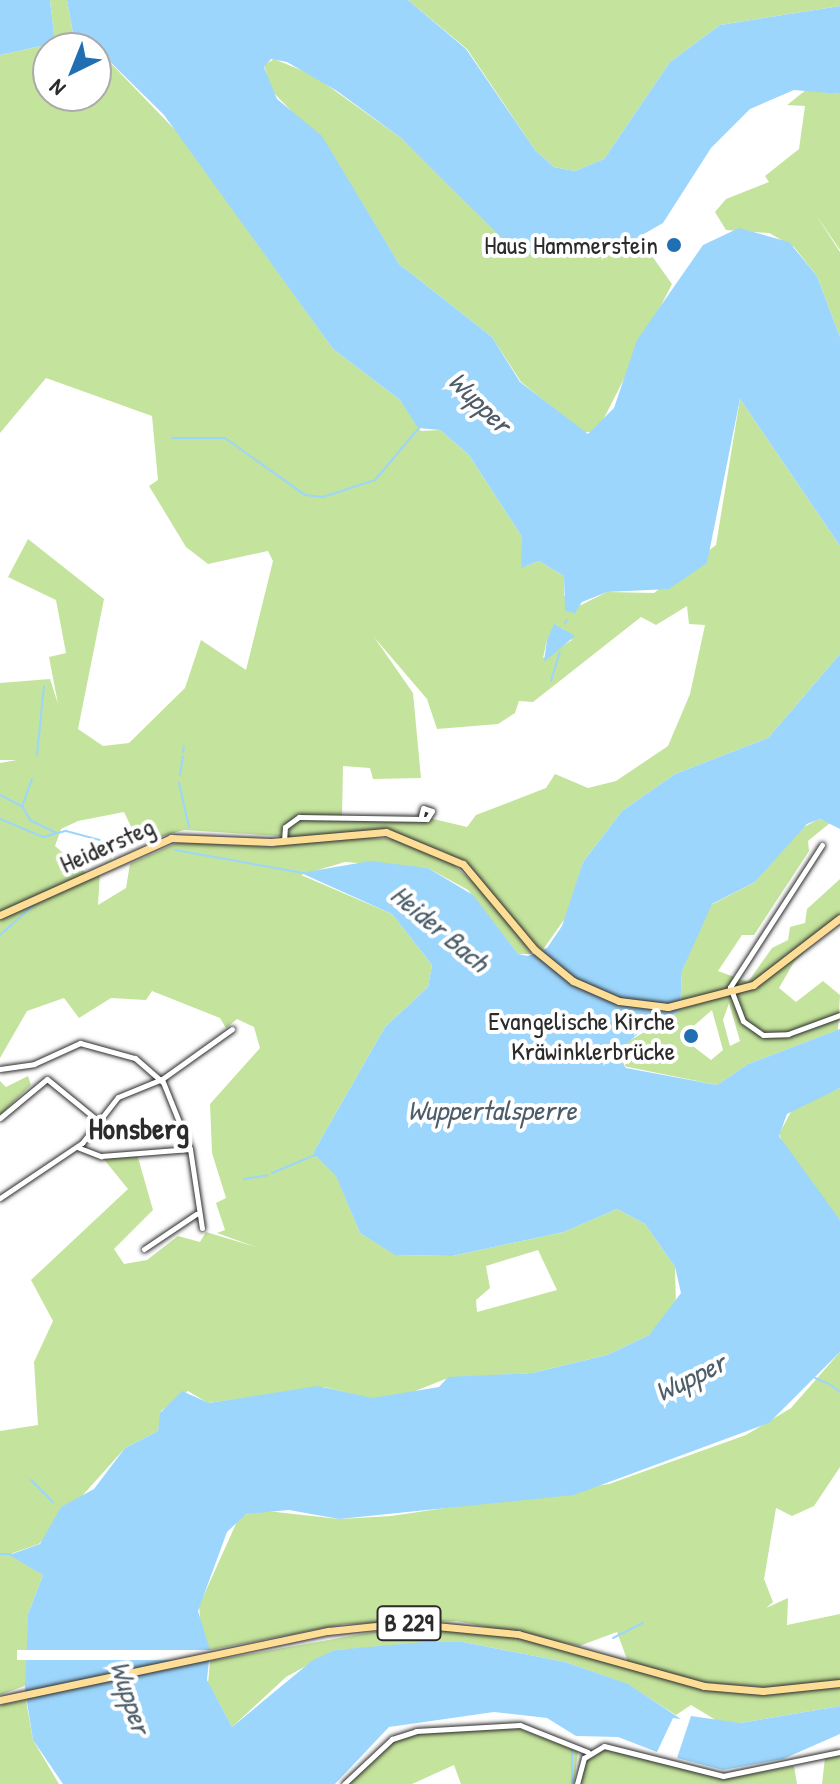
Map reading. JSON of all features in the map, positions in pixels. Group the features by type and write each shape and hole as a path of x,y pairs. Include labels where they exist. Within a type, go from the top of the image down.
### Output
{"main road":[{"name":"Heidersteg","path":"0,915 164,840 284,841 368,831 424,842 479,879 525,939 598,993 681,1006 731,994"},
{"path":"731,994 840,918"},
{"name":"B 229","path":"0,1700 372,1624 446,1623 535,1638 704,1686 763,1691 840,1683"}],"street":[{"path":"284,841 284,828 299,817 421,816"},
{"path":"822,845 732,979 731,994 743,1021 763,1035 788,1034 840,1015"},
{"path":"0,1198 77,1147 96,1119 118,1097 158,1079 232,1029"},
{"path":"0,1069 90,1043 127,1052 158,1079 190,1149 196,1214 202,1228"},
{"path":"0,1118 47,1079 96,1119"},
{"path":"77,1147 101,1156 190,1149"},
{"path":"144,1249 196,1214"},
{"path":"344,1784 392,1739 416,1731 520,1725 588,1752 614,1745 673,1768 723,1776 840,1752"},
{"path":"577,1784 588,1752"}],"green space":[{"path":"50,0 67,0 73,32 54,32"},
{"path":"408,0 840,0 840,6 720,25 670,62 604,159 575,171 554,167 535,150 467,49"},
{"path":"32,48 32,112 112,112 112,65 178,133 333,349 400,400 421,431 440,430 469,455 522,537 526,566 539,561 564,576 564,596 577,607 607,592 654,593 716,545 740,399 840,546 840,654 768,738 675,774 622,811 583,862 566,917 542,951 445,852 392,833 284,841 296,816 280,836 184,830 139,843 124,812 78,821 61,829 55,846 86,873 0,913 0,763 17,760 0,760 0,683 50,679 58,704 49,657 66,653 56,600 8,577 28,539 104,599 78,729 103,746 129,743 185,688 201,640 246,670 273,561 268,551 208,564 186,547 149,486 158,480 152,416 46,378 0,433 0,55","holes":["687,606 689,624 705,625 690,694 668,746 616,781 588,788 555,774 546,788 476,815 467,827 421,816 342,817 343,766 370,768 373,779 421,778 413,693 374,637 427,699 437,729 498,724 515,713 519,701 533,702 641,617 656,625","562,628 572,640 543,658 547,640"]},
{"path":"274,59 313,75 401,138 523,252 574,256 639,238 672,284 597,432 583,432 521,382 492,337 399,264 330,151 272,91 264,65"},
{"path":"806,90 840,94 840,250 814,212 840,252 840,337 817,276 794,247 769,233 726,230 715,212 726,199 769,182 765,176 799,149 805,106 787,105"},
{"path":"819,819 830,823 808,841 809,851 754,935 742,935 718,971 748,982 772,948 788,940 790,927 805,923 807,909 840,879 840,918 794,962 779,988 796,1002 823,981 840,995 838,1030 748,1064 717,1085 623,1066 615,1057 619,1047 680,1011 682,971 709,906 755,882 802,828","holes":["729,1003 740,1041 730,1046 723,1020","712,1010 723,1050 711,1060 681,1037"]},
{"path":"341,837 398,839 446,858 489,896 532,954 518,954 468,890 428,868 345,862 301,875 392,914 432,965 428,987 385,1027 313,1153 336,1175 360,1233 396,1255 452,1256 564,1232 617,1209 645,1224 675,1267 676,1306 649,1335 607,1355 532,1373 448,1378 405,1395 372,1399 324,1387 208,1403 188,1391 161,1411 158,1431 125,1448 39,1544 10,1554 43,1575 28,1614 27,1685 0,1695 0,1431 38,1425 34,1362 53,1321 31,1280 128,1189 102,1157 137,1154 153,1210 114,1249 124,1264 147,1260 178,1236 200,1242 206,1232 256,1247 217,1233 225,1230 216,1203 226,1198 212,1153 210,1104 260,1048 254,1027 237,1019 226,1028 220,1018 152,991 146,1000 111,998 79,1018 64,998 27,1011 0,1058 0,917 100,872 98,905 126,888 130,864 179,842 271,847","holes":["538,1250 557,1290 477,1312 476,1300 490,1288 486,1266"]},
{"path":"28,1076 31,1085 0,1115 0,1081 6,1087"},
{"path":"840,1088 840,1220 790,1159 779,1134 792,1110"},
{"path":"840,1352 840,1467 814,1506 792,1516 776,1508 764,1579 773,1602 766,1608 788,1598 787,1625 840,1614 840,1680 775,1688 706,1683 628,1662 617,1632 579,1646 457,1621 345,1624 210,1650 202,1641 199,1606 239,1517 258,1510 339,1519 391,1516 609,1484 746,1435 791,1408"},
{"path":"407,1626 508,1635 732,1692 840,1686 840,1706 740,1723 719,1722 691,1705 676,1715 627,1684 565,1662 463,1642 335,1650 286,1677 232,1727 208,1683 210,1661"},
{"path":"26,1700 33,1740 59,1784 0,1784 0,1705"},
{"path":"517,1728 578,1751 574,1784 461,1784 454,1765 412,1784 347,1784 393,1741 417,1733"},
{"path":"604,1748 723,1779 794,1766 797,1784 578,1784 588,1756"},
{"path":"840,1754 840,1784 822,1784 825,1758"}],"water":[{"path":"0,0 50,0 54,32 32,32 32,48 0,55"},
{"name":"Wupper","path":"67,0 408,0 466,49 535,150 554,167 575,171 604,159 670,62 720,25 840,6 840,94 794,90 750,109 711,148 663,223 635,239 574,256 539,257 510,246 401,138 337,91 287,62 271,59 264,67 277,99 322,136 399,264 492,337 520,382 588,434 614,408 637,340 703,245 739,228 789,242 817,276 840,337 840,546 740,399 707,563 669,589 607,592 582,602 575,613 565,611 564,576 539,561 521,568 522,537 469,455 440,430 418,428 400,400 333,349 164,115 112,64 112,32 73,32"},
{"path":"554,624 575,636 544,662 547,640"},
{"name":"Wuppertalsperre","path":"840,654 840,829 820,819 807,824 755,882 712,904 682,971 680,1011 640,1032 614,1055 626,1068 717,1085 748,1064 840,1029 840,1088 787,1114 779,1136 840,1220 840,1352 769,1423 574,1495 339,1519 289,1510 246,1514 227,1532 198,1611 210,1650 207,1680 232,1727 313,1660 335,1650 424,1642 463,1642 565,1662 628,1684 681,1719 673,1718 657,1752 618,1737 576,1736 547,1718 494,1712 389,1727 335,1784 63,1784 33,1740 25,1690 28,1614 43,1575 9,1555 40,1544 61,1507 94,1489 125,1448 158,1431 160,1413 182,1391 209,1403 318,1386 372,1398 439,1387 448,1377 532,1373 607,1355 649,1335 681,1293 675,1267 645,1224 617,1209 564,1232 452,1256 395,1255 360,1233 336,1176 313,1153 385,1027 428,987 432,965 392,914 301,873 370,861 428,868 473,895 518,954 528,956 547,948 562,926 583,862 622,811 675,774 768,738"},
{"path":"840,1706 840,1734 783,1759 723,1770 677,1758 691,1716 740,1723"}],"pier":[{"path":"17,1650 214,1650 214,1660 17,1660"}],"waterway":[{"path":"172,438 225,438 305,495 323,497 375,480 419,428"},
{"path":"551,681 560,652"},
{"path":"37,755 44,686"},
{"path":"183,752 184,746"},
{"path":"180,775 183,756"},
{"path":"32,779 22,806 30,820 55,832"},
{"path":"179,783 189,827"},
{"path":"0,795 22,806"},
{"path":"0,819 43,837 66,831 100,840"},
{"name":"Heider Bach","path":"175,850 303,873"},
{"name":"Heider Bach","path":"0,935 37,902"},
{"path":"272,1173 315,1155"},
{"path":"244,1179 268,1175"},
{"path":"815,1378 829,1384"},
{"path":"831,1385 840,1392"},
{"path":"31,1480 53,1502"},
{"path":"0,1554 11,1554"},
{"path":"613,1638 643,1623"},
{"path":"572,1749 572,1784"}],"place":[{"name":"Haus Hammerstein","path":"674,245"},
{"name":"Evangelische Kirche Kräwinklerbrücke","path":"691,1036"}],"district":[{"name":"Honsberg","path":"139,1128"}]}
